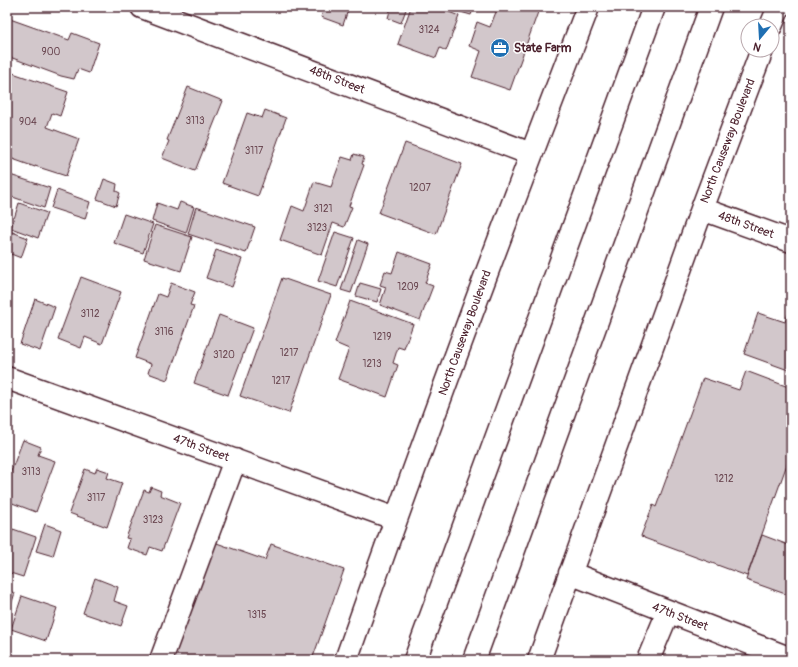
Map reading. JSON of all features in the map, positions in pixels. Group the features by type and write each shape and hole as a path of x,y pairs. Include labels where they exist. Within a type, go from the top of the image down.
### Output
{"main road":[{"name":"48th Street","path":"142,7 531,154"},
{"name":"North Causeway Boulevard","path":"346,660 396,519 531,154 588,7"},
{"path":"415,660 654,7"},
{"path":"474,660 711,7"},
{"path":"774,18 779,7"},
{"name":"North Causeway Boulevard","path":"538,660 702,209 759,58"},
{"name":"48th Street","path":"702,209 791,241"},
{"name":"47th Street","path":"7,378 396,519"},
{"path":"161,660 235,460"},
{"name":"47th Street","path":"570,573 791,659"},
{"path":"648,660 668,612"}],"building":[{"path":"311,7 349,7 343,25 321,17 323,11"},
{"path":"391,7 407,7 401,23 388,18"},
{"path":"411,7 451,7 449,12 459,16 446,51 440,48 436,58 398,44"},
{"path":"458,7 474,7 471,15 457,11"},
{"name":"State Farm","path":"498,7 524,7 538,12 510,90 472,77 481,51 469,46 477,22 490,27"},
{"path":"10,19 69,40 72,33 99,43 89,73 78,69 74,79 61,76 7,56 7,48 10,40 7,39 7,28"},
{"path":"7,71 68,92 60,116 52,113 47,127 79,139 66,176 7,157"},
{"path":"188,87 223,101 195,171 162,158 169,141 167,140"},
{"path":"265,110 286,118 258,196 222,183 247,113 262,118"},
{"path":"405,143 462,164 436,234 379,213"},
{"path":"354,154 364,157 362,164 364,165 349,206 352,207 344,227 333,223 322,255 280,240 292,206 304,211 314,182 331,187 342,157 352,160"},
{"path":"7,174 50,188 44,208 7,195"},
{"path":"104,179 117,184 116,191 120,193 116,206 97,199"},
{"path":"57,190 90,202 85,219 51,208"},
{"path":"180,202 194,207 186,233 152,221 157,203 177,210"},
{"path":"19,203 47,213 38,238 11,228"},
{"path":"196,207 255,227 246,253 188,234"},
{"path":"124,214 153,224 143,253 114,243"},
{"path":"155,225 192,237 181,271 144,259"},
{"path":"7,230 28,238 21,258 11,254 7,265"},
{"path":"335,232 354,238 337,287 318,281"},
{"path":"358,240 368,244 351,293 341,290"},
{"path":"216,250 242,259 232,287 206,278"},
{"path":"399,252 432,264 425,283 433,286 420,320 380,305 386,287 380,285 385,271 392,273"},
{"path":"81,277 121,292 102,344 85,337 81,348 58,339"},
{"path":"282,278 331,295 289,413 240,396"},
{"path":"171,283 195,292 190,305 194,306 167,380 148,373 151,364 135,358 158,294 166,297"},
{"path":"360,283 381,289 377,302 356,296"},
{"path":"35,299 55,307 40,351 20,344"},
{"path":"350,301 413,324 404,349 398,347 393,363 398,365 387,397 338,379 349,349 335,343"},
{"path":"758,313 785,322 788,314 791,315 791,371 744,354"},
{"path":"219,315 253,328 228,395 194,383"},
{"path":"746,371 791,388 791,453 747,576 641,536 653,505 656,507 703,378 739,390"},
{"path":"23,440 41,447 38,455 55,461 36,512 7,501 7,482"},
{"path":"97,468 109,472 107,478 122,483 107,527 69,513 85,469 95,473"},
{"path":"151,487 161,491 160,495 180,503 162,551 150,547 147,555 127,548 130,539 126,538 144,490 149,492"},
{"path":"45,524 61,530 53,556 36,551"},
{"path":"13,529 36,537 23,577 7,572 7,546"},
{"path":"762,535 791,546 791,596 746,580"},
{"path":"211,541 265,560 271,544 344,570 312,660 171,660"},
{"path":"95,578 118,587 114,601 128,606 121,626 83,613"},
{"path":"7,590 15,593 7,616"},
{"path":"22,596 57,608 46,641 11,629"}],"place":[{"name":"State Farm","path":"500,48"}]}
